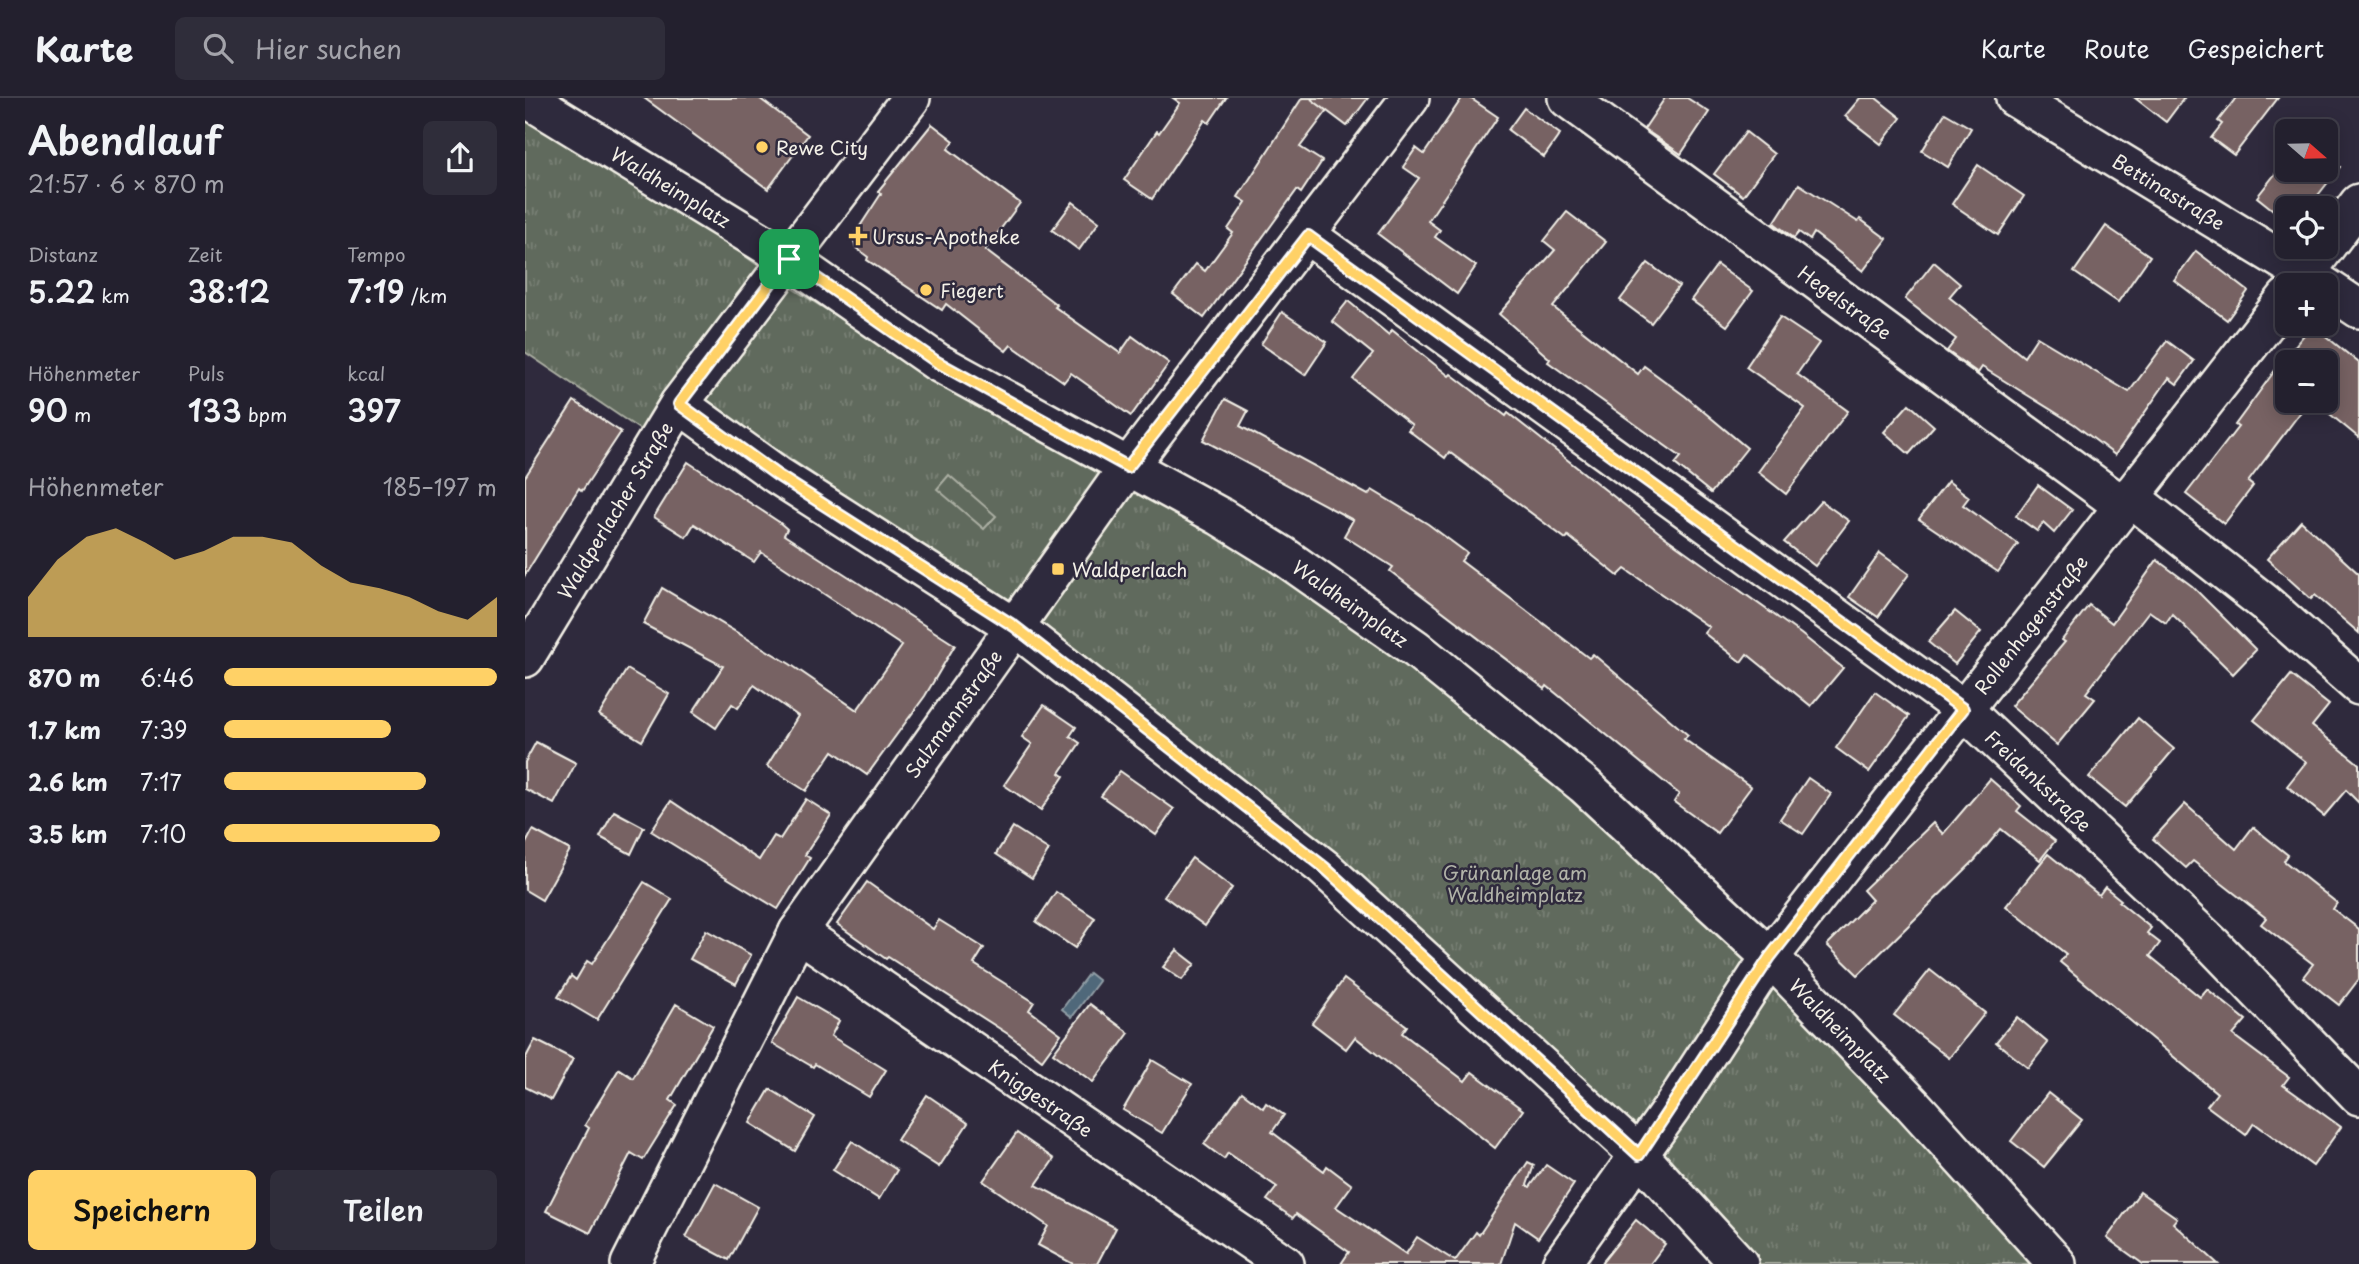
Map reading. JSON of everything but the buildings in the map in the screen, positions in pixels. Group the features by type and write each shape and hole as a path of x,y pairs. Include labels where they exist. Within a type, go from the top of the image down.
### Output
{"street":[{"name":"Waldheimplatz","path":"526,98 789,259 937,362 1282,555 1416,649 1584,785 1770,957 1912,1104 2057,1264"},
{"name":"Waldperlacher Straße","path":"525,658 679,404 911,98"},
{"name":"Salzmannstraße","path":"640,1260 797,932 1128,467 1308,236 1410,98"},
{"name":"Hegelstraße","path":"1567,98 2265,603 2359,686"},
{"name":"Bettinastraße","path":"2015,98 2288,273"},
{"name":"Rollenhagenstraße","path":"2316,273 2359,203"},
{"name":"Freidankstraße","path":"1308,236 1963,709 2214,946 2359,1096"},
{"name":"Bettinastraße","path":"2338,300 2359,309"},
{"name":"Rollenhagenstraße","path":"1561,1264 1639,1155 1770,957 2126,500 2275,325"},
{"path":"679,404 777,475 1014,626 1324,867 1639,1155 1739,1264"},
{"name":"Kniggestraße","path":"797,932 1285,1264"}],"green space":[{"name":"Grünanlage am Waldheimplatz","path":"525,118 715,234 774,277 931,375 1275,569 1407,663 1580,801 1746,955 2038,1264 1760,1264 1668,1164 994,595 726,416 648,435 525,352"},
{"path":"949,475 996,516 984,529 937,489"}],"water":[{"path":"1089,973 1099,981 1072,1017 1062,1009"}],"place":[{"name":"Rewe City","path":"762,147"},
{"name":"Ursus-Apotheke","path":"858,236"},
{"name":"Fiegert","path":"926,290"},
{"name":"Waldperlach","path":"1058,569"}],"route":[{"path":"1308,236 1963,709 1770,957 1639,1155 1324,867 1014,626 777,475 679,404 705,366 789,259 937,362 1128,467 1308,236"}]}
